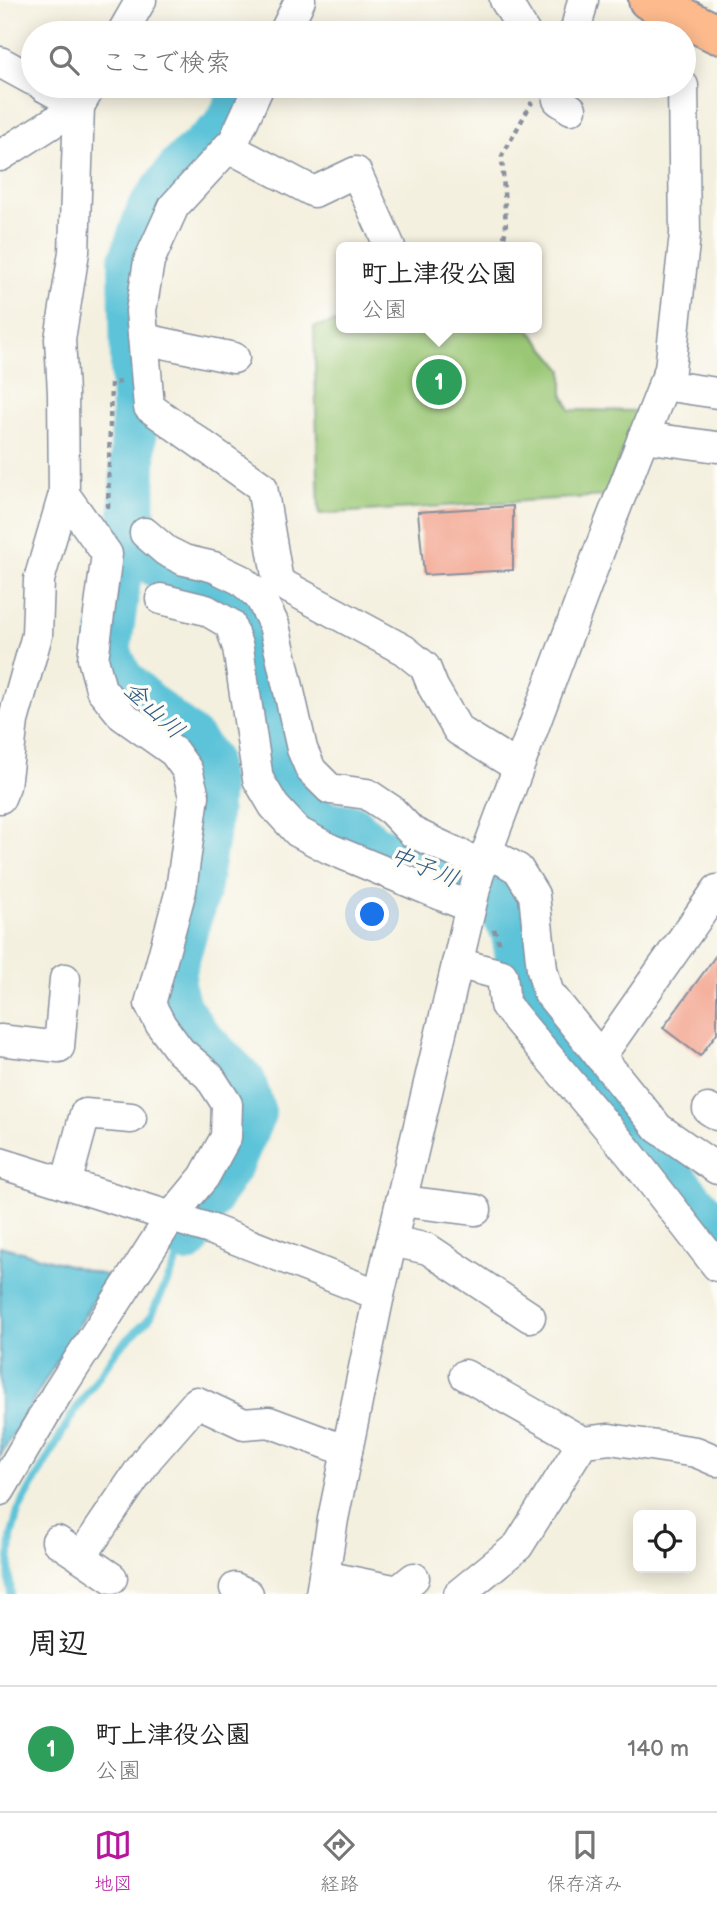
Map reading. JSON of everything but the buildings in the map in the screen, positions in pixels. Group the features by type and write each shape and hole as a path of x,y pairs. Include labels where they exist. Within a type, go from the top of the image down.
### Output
{"highway":[{"path":"696,26 717,34"}],"street":[{"path":"129,21 141,0"},
{"path":"290,21 300,0"},
{"path":"505,0 518,21"},
{"path":"578,21 583,0"},
{"path":"0,62 21,73"},
{"path":"0,156 82,98"},
{"path":"0,798 5,786 13,721 37,635 39,580 64,494 60,339 74,252 85,98"},
{"path":"254,98 234,141 174,206 149,261 141,311 149,407 262,487 251,606 238,648 258,779 274,806 298,832 330,849 478,880 518,869 534,895 542,969 548,992 658,1129 717,1169"},
{"path":"414,1578 398,1591 323,1585 333,1519 379,1295 478,880 604,538 670,369 685,234 683,98"},
{"path":"228,147 314,192 356,172 388,242"},
{"path":"144,339 234,358"},
{"path":"663,386 717,393"},
{"path":"643,437 717,447"},
{"path":"0,1490 56,1395 172,1218 204,1177 226,1137 227,1104 209,1076 180,1051 150,1004 181,890 194,796 187,769 174,752 123,716 102,690 93,659 107,554 64,494"},
{"path":"145,533 166,551 184,560 214,567 241,580 251,606 274,625 302,749 311,770 330,789 367,794 391,810 412,832 478,880"},
{"path":"161,599 206,610 251,606 404,650 425,667 433,687 458,730 519,767"},
{"path":"600,1057 717,890"},
{"path":"457,963 502,975 505,1005 630,1154 717,1266"},
{"path":"0,1040 59,1047 65,979"},
{"path":"66,1184 85,1114 131,1118"},
{"path":"630,1154 658,1129"},
{"path":"0,1163 211,1229 379,1295"},
{"path":"401,1201 476,1210"},
{"path":"392,1241 428,1249 530,1317"},
{"path":"465,1375 583,1442 610,1439 696,1452 717,1461"},
{"path":"112,1578 69,1549 197,1402 244,1424 269,1423 347,1451"},
{"path":"459,1594 518,1546 583,1442"}],"path":[{"path":"503,242 506,228 502,156 554,98"},
{"path":"107,554 111,383"}],"green space":[{"path":"336,322 336,333 532,333 563,370 563,394 570,410 640,411 604,496 319,514 314,327"}],"water":[{"path":"0,1246 108,1276 0,1456"}],"waterway":[{"name":"金山川","path":"187,1240 233,1159 253,1113 243,1082 198,1037 178,1007 172,985 175,964 197,891 207,829 210,787 206,759 193,742 120,678 108,652 118,580 132,518 134,412 131,262 149,210 182,166 224,129 241,98"},
{"name":"中子川","path":"126,540 159,566 215,589 248,621 259,654 282,785 298,806 326,824 352,827 372,846 455,877 495,900 514,931 523,997 717,1232"},
{"path":"11,1594 11,1538 18,1511 72,1415 116,1351 150,1318 187,1240"}],"place":[{"name":"町上津役公園","path":"439,382"}]}
